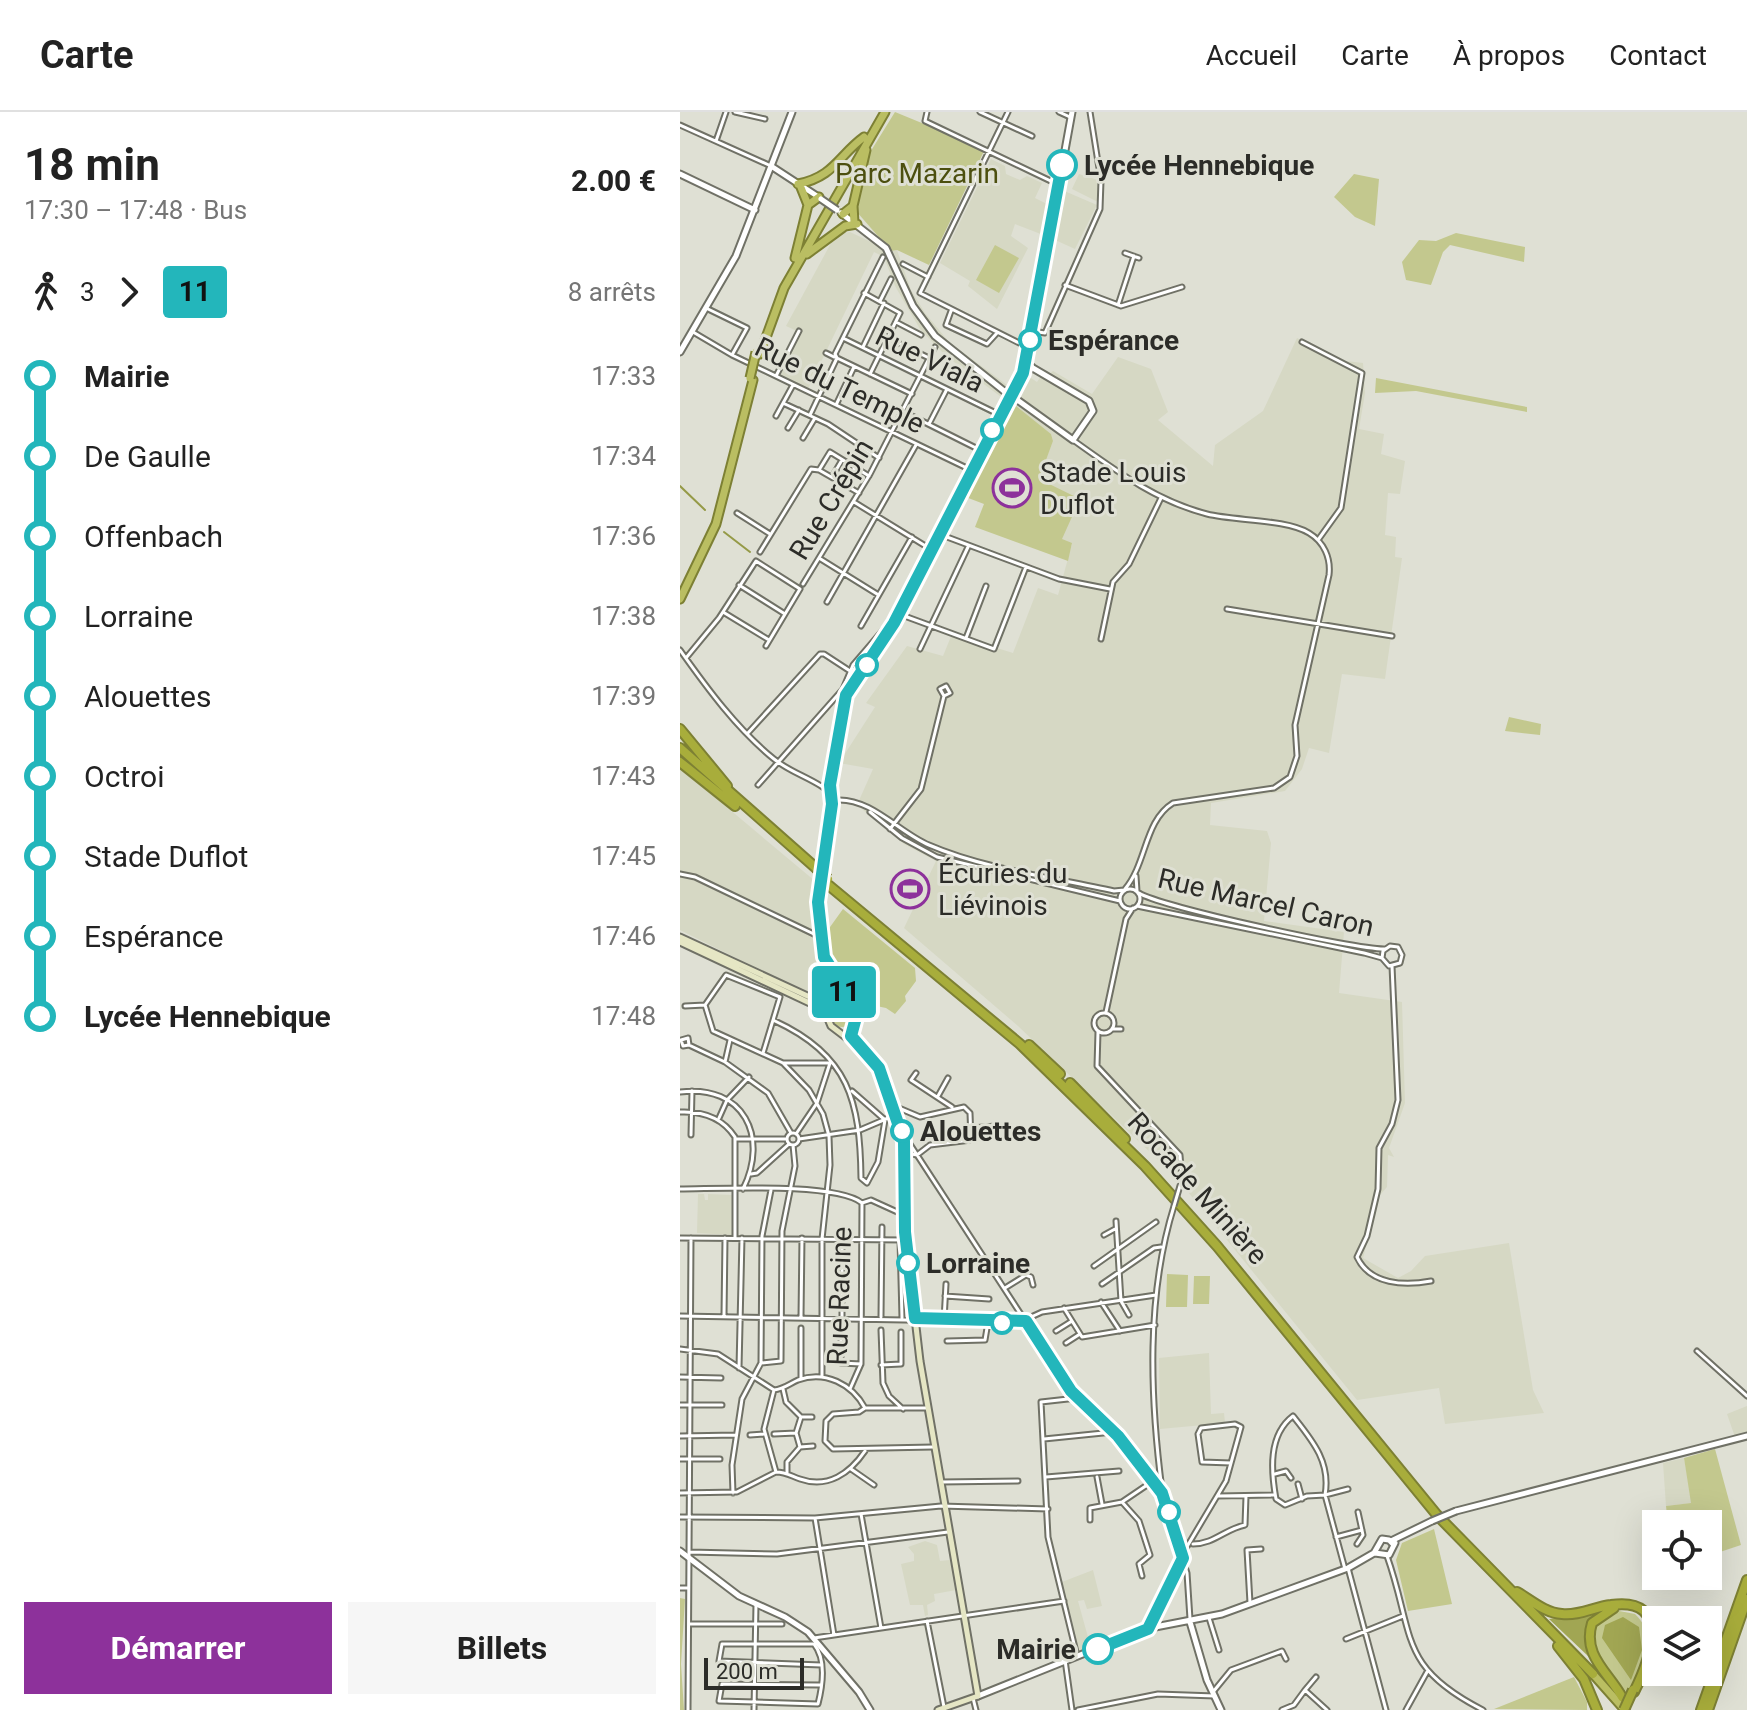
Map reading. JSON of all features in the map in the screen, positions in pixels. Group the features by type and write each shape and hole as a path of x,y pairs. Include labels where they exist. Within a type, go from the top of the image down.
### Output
{"highway":[{"path":"680,590 711,523 775,294 882,112"},
{"path":"808,205 799,184 814,181 868,137"},
{"path":"796,260 847,219 853,206 868,137"},
{"path":"796,260 808,205 817,196 814,181"},
{"path":"847,219 853,206"},
{"path":"680,599 716,524 751,379"},
{"path":"680,729 748,811"},
{"name":"Rocade Minière","path":"680,748 815,871"},
{"name":"Rocade Minière","path":"680,755 735,806 1009,1034 1145,1166 1217,1246 1409,1483 1515,1593 1622,1697 1627,1710"},
{"path":"680,762 735,806"},
{"path":"1701,1710 1747,1580"},
{"path":"1515,1593 1540,1607 1562,1614 1609,1605 1639,1609 1652,1625 1654,1640 1634,1691"},
{"path":"1515,1593 1578,1671 1597,1710"},
{"path":"1708,1710 1747,1599"},
{"path":"1622,1697 1594,1657 1589,1639 1592,1623 1613,1609 1638,1613 1650,1632 1649,1649 1627,1710"},
{"name":"Rocade Minière","path":"1594,1671 1627,1710"}],"main road":[{"path":"680,940 814,999 832,1001 848,998 858,1010 851,1036 873,1058 897,1114 907,1150 903,1240 976,1697 946,1708"},
{"path":"680,940 799,996 826,1014 831,1026 873,1058"},
{"path":"826,1014 832,1001"},
{"path":"839,1030 852,1027"}],"street":[{"path":"716,141 726,112"},
{"path":"735,112 765,119"},
{"path":"681,348 708,309 736,256 792,112"},
{"path":"927,112 924,119 1059,185"},
{"path":"980,112 1032,136"},
{"path":"1008,112 921,296 1029,348"},
{"path":"848,998 824,957 817,891 832,804 830,790 849,690 899,614 971,470 1029,365 1029,348 1072,115 1059,112"},
{"path":"1032,331 1045,333 1100,209 1101,181 1090,112"},
{"path":"680,125 771,166 886,248 910,302 951,352 1073,440 1161,498 1211,515 1306,531 1318,540 1329,559 1330,569 1295,725 1297,756 1290,777 1274,788 1173,803 1155,820 1136,876 1120,901 1126,919"},
{"path":"680,174 755,210"},
{"path":"1125,253 1139,258"},
{"path":"1118,305 1134,256"},
{"path":"810,415 883,257"},
{"path":"903,264 928,277"},
{"path":"862,347 891,279"},
{"path":"1065,285 1118,305 1182,287"},
{"path":"864,293 900,311 870,374"},
{"path":"708,309 747,328 732,355"},
{"path":"951,310 946,325 987,344 997,333"},
{"path":"896,322 921,335"},
{"path":"776,376 799,331"},
{"name":"Rue du Temple","path":"693,332 732,355 971,470"},
{"name":"Rue Viala","path":"843,338 1000,415"},
{"path":"888,338 929,358"},
{"path":"1302,342 1362,373 1341,508 1318,540"},
{"name":"Rue Crépin","path":"803,584 893,433 935,347"},
{"path":"826,353 912,394"},
{"path":"1029,365 1092,404 1093,411 1073,440"},
{"path":"836,405 854,367"},
{"path":"776,416 793,385"},
{"path":"929,424 947,389"},
{"path":"785,404 810,415 879,458"},
{"path":"788,428 799,410"},
{"path":"904,412 982,451"},
{"path":"803,438 815,418"},
{"path":"827,602 916,444"},
{"path":"819,470 828,453 869,476"},
{"path":"832,477 843,459"},
{"path":"845,485 855,467"},
{"path":"760,552 811,469 819,470 859,493"},
{"path":"1101,639 1110,589 1129,564 1161,498"},
{"path":"854,502 932,550"},
{"path":"737,513 770,534"},
{"path":"939,534 1059,579 1110,589"},
{"path":"861,626 912,537"},
{"path":"920,649 969,546"},
{"path":"819,558 878,595"},
{"path":"686,658 723,612 758,560 800,591 766,646"},
{"path":"899,614 994,649 1026,567"},
{"path":"739,585 785,614"},
{"path":"966,638 986,586"},
{"path":"1227,609 1392,636"},
{"path":"723,612 769,640"},
{"path":"758,785 843,689 850,671 889,623 894,623"},
{"path":"680,650 747,734 777,761 830,790 837,800 832,804"},
{"path":"747,734 820,654 850,671"},
{"path":"843,689 849,690"},
{"path":"890,829 921,789 944,696"},
{"name":"Rue Marcel Caron","path":"837,800 849,800 940,850 1114,891 1138,892 1158,901 1230,918 1385,949"},
{"name":"Rue Marcel Caron","path":"867,809 890,829 937,857 1120,901"},
{"path":"937,857 940,850"},
{"path":"680,874 695,877 820,937"},
{"path":"1136,876 1138,892 1135,907 1126,919 1106,1012 1095,1019 1098,1032 1097,1066 1180,1155 1182,1179 1161,1247 1156,1295 1154,1416 1162,1493 1183,1557 1190,1622 1221,1710"},
{"name":"Rue Marcel Caron","path":"1123,907 1382,958"},
{"path":"1392,966 1400,963 1401,951 1394,946 1385,949 1382,958 1392,966 1398,1100 1392,1124 1379,1148 1378,1189 1367,1236 1357,1257 1367,1270 1395,1284 1431,1281"},
{"path":"705,1005 726,975 780,997 763,1053"},
{"path":"832,1001 838,982"},
{"path":"680,1003 685,1006 705,1005"},
{"path":"705,1005 713,1031 783,1063 817,1103 829,1136 822,1239 822,1377"},
{"path":"680,1015 685,1006"},
{"path":"1097,1042 1115,1023 1106,1012"},
{"path":"773,1020 811,1041 852,1091 885,1120"},
{"path":"1098,1032 1103,1033"},
{"path":"725,1062 730,1040"},
{"path":"689,1045 749,1077 774,1100 795,1136"},
{"path":"783,1063 830,1063"},
{"path":"751,1174 757,1173 795,1136 817,1103 830,1063"},
{"path":"916,1073 911,1080 952,1107"},
{"path":"719,1120 727,1100 749,1077"},
{"path":"938,1096 948,1078"},
{"path":"925,1089 930,1082"},
{"path":"691,1135 692,1091"},
{"path":"680,1092 692,1091 727,1100 744,1116 755,1139 751,1174 743,1189"},
{"path":"852,1091 860,1130 861,1178 865,1183 870,1182 878,1162 885,1120"},
{"path":"894,1106 920,1117 952,1107 969,1110 971,1140 930,1145 917,1155"},
{"path":"680,1112 692,1111 719,1120 735,1139 735,1238"},
{"path":"761,1363 781,1361 782,1238 792,1190 789,1143 795,1136 829,1136 860,1130 897,1114"},
{"path":"972,1128 1008,1125"},
{"path":"735,1139 789,1143"},
{"path":"907,1150 917,1155"},
{"path":"907,1150 917,1155 1071,1391 1113,1432 1162,1493"},
{"path":"680,1189 827,1192 855,1198 862,1203 871,1200 904,1215"},
{"path":"733,1493 736,1435 742,1399 761,1363 762,1238 771,1190"},
{"name":"Rue Racine","path":"850,1389 861,1364 862,1203"},
{"path":"1116,1221 1122,1299 1129,1315"},
{"path":"1094,1266 1156,1222"},
{"path":"881,1317 882,1227"},
{"path":"1104,1235 1115,1229"},
{"path":"680,1238 903,1240 902,1318"},
{"path":"688,1710 691,1238"},
{"path":"724,1316 725,1238"},
{"path":"739,1368 742,1238"},
{"path":"801,1317 802,1238"},
{"path":"842,1239 842,1317"},
{"path":"1102,1284 1161,1247"},
{"path":"1005,1288 1028,1275 1033,1285"},
{"path":"944,1320 946,1284"},
{"path":"680,1316 1026,1321 1040,1312 1156,1295"},
{"path":"945,1296 989,1299"},
{"path":"1101,1302 1120,1331"},
{"path":"1064,1308 1080,1334"},
{"path":"1056,1331 1072,1321"},
{"path":"947,1341 985,1340 988,1322"},
{"path":"1066,1343 1080,1334 1155,1325"},
{"path":"801,1328 801,1379"},
{"path":"841,1329 841,1363 861,1364"},
{"path":"881,1330 885,1390 903,1409"},
{"path":"881,1365 901,1364 901,1332"},
{"path":"680,1349 718,1354 774,1390 783,1389 801,1379 822,1377 850,1389 865,1408"},
{"path":"1697,1351 1747,1396"},
{"path":"680,1377 721,1378"},
{"path":"783,1389 786,1402 801,1417 812,1417"},
{"path":"774,1390 764,1434 776,1472"},
{"path":"1062,1400 1071,1391"},
{"path":"1077,1398 1041,1402 1048,1537 1077,1656"},
{"path":"680,1405 722,1405"},
{"path":"928,1408 865,1408 859,1412 833,1414 826,1421 825,1441 833,1449 865,1451 935,1447"},
{"path":"1348,1489 1325,1495 1302,1499 1282,1505 1274,1495 1272,1460 1280,1429 1293,1416 1320,1454 1326,1478 1325,1495 1386,1710"},
{"path":"800,1447 796,1433 801,1417"},
{"path":"1148,1629 1183,1557 1218,1496 1231,1463 1241,1427 1235,1424 1203,1427 1199,1431 1202,1462 1231,1463"},
{"path":"1044,1439 1113,1432"},
{"path":"774,1434 796,1433"},
{"path":"750,1435 764,1434"},
{"path":"680,1436 736,1435"},
{"path":"1483,1710 1427,1672 1412,1649 1387,1556 1394,1542 1456,1511 1747,1436"},
{"path":"787,1473 787,1462 800,1447 813,1446"},
{"path":"680,1493 733,1493 776,1472 818,1482 838,1478 851,1469 865,1451"},
{"path":"680,1459 720,1459"},
{"path":"851,1469 874,1485"},
{"path":"1046,1477 1080,1473 1097,1476 1119,1471"},
{"path":"1273,1474 1286,1471 1291,1478"},
{"path":"1153,1481 1159,1472"},
{"path":"1097,1476 1102,1504"},
{"path":"1090,1520 1090,1508 1122,1502 1160,1477"},
{"path":"941,1482 1018,1481"},
{"path":"1298,1484 1302,1499"},
{"path":"1218,1496 1274,1495"},
{"path":"1191,1543 1214,1541 1227,1529 1245,1525 1246,1496"},
{"path":"1122,1502 1139,1521 1150,1555 1139,1564 1142,1576"},
{"path":"680,1517 815,1518 946,1506 1048,1509"},
{"path":"1357,1544 1363,1537 1358,1512"},
{"path":"861,1514 881,1628"},
{"path":"815,1518 834,1635"},
{"path":"1336,1537 1362,1530"},
{"path":"689,1555 777,1554 949,1532"},
{"path":"976,1710 976,1697 1065,1660 1148,1629 1209,1618 1250,1604 1347,1569 1377,1552 1382,1539 1394,1542"},
{"path":"1250,1604 1247,1550 1261,1549"},
{"path":"680,1551 739,1596 795,1622 815,1641 870,1710"},
{"path":"1377,1552 1387,1556"},
{"path":"680,1588 688,1588"},
{"path":"821,1665 721,1663 719,1653 721,1644 815,1641 834,1635 1064,1601"},
{"path":"754,1710 756,1604"},
{"path":"1346,1639 1403,1616"},
{"path":"1209,1618 1219,1650"},
{"path":"927,1621 946,1708"},
{"path":"688,1624 782,1624"},
{"path":"815,1641 823,1682 818,1704 722,1703 719,1694 722,1684 820,1685"},
{"path":"1214,1694 1235,1668 1282,1651 1286,1659"},
{"path":"1065,1660 1075,1710 1158,1694 1214,1694"},
{"path":"1406,1710 1427,1672"},
{"path":"1282,1710 1294,1705 1316,1677"},
{"path":"1305,1690 1327,1710"},
{"path":"1469,1710 1472,1705"}],"shaded area":[{"path":"991,159 1005,166 1006,174 1020,180 1027,176 1042,183 1035,198 1051,206 1046,236 1015,224 1011,236 1028,248 997,309 968,286 970,281 940,263"},
{"path":"1079,174 1098,180 1098,202 1072,189"},
{"path":"1062,190 1097,205 1075,249 1053,239"},
{"path":"850,232 871,242 882,239 891,251 897,250 911,290 925,313 949,342 1011,388 1009,392 1015,395 1028,376 1037,382 1041,376 1045,378 1053,371 1092,394 1118,357 1151,369 1168,412 1158,420 1213,466 1215,445 1263,411 1297,338 1346,361 1363,363 1365,393 1359,429 1384,434 1381,454 1405,461 1400,494 1388,493 1385,535 1396,537 1395,557 1402,558 1385,679 1342,674 1329,753 1309,748 1302,769 1285,791 1211,803 1210,825 1267,831 1271,843 1264,921 1344,932 1339,993 1402,1002 1405,1103 1389,1148 1394,1157 1388,1155 1387,1187 1380,1195 1363,1258 1398,1278 1411,1271 1425,1256 1509,1243 1533,1390 1544,1413 1445,1424 1439,1388 1357,1400 1175,1176 1018,1026 904,928 936,861 904,844 857,805 873,769 839,763 875,707 866,703 907,646 943,656 952,634 1013,653 1038,588 1058,595 1072,544 1062,540 1038,479 1053,441 1051,434 946,356 920,329 895,286 884,257 874,252 808,389 776,374 797,331 786,326 831,243 843,233"},
{"path":"680,768 815,881 812,892 819,956 837,978 826,1003 680,930"},
{"path":"698,1194 704,1194 705,1200 708,1200 708,1194 733,1195 732,1235 697,1233"},
{"path":"1209,1353 1211,1414 1224,1413 1225,1423 1160,1429 1159,1358"},
{"path":"1747,1406 1747,1434 1735,1437 1727,1414"},
{"path":"1684,1458 1692,1503 1666,1506 1663,1463"},
{"path":"925,1541 937,1545 940,1561 950,1560 956,1590 934,1594 935,1601 927,1605 928,1615 925,1616 923,1605 910,1605 901,1564 914,1561 914,1554 908,1547"},
{"path":"1093,1570 1102,1606 1087,1609 1084,1600 1078,1601 1091,1648 1078,1652 1062,1582"}],"green space":[{"name":"Parc Mazarin","path":"895,112 985,149 929,265 897,250 891,251 856,211 869,154"},
{"path":"1354,174 1379,179 1375,226 1355,217 1334,197"},
{"path":"1456,233 1525,247 1524,262 1450,245 1443,252 1431,285 1406,280 1402,262 1419,240 1436,241"},
{"path":"995,245 1019,258 999,293 976,280"},
{"path":"1376,378 1527,407 1527,412 1416,391 1375,393"},
{"name":"Stade Louis Duflot","path":"1011,402 1051,434 1053,441 1039,479 1080,499 1062,539 1072,543 1068,561 975,527 984,504 963,496"},
{"path":"1509,717 1541,724 1540,735 1505,731"},
{"path":"843,909 915,968 916,981 895,1014 886,1008 862,1003 826,952 825,934"},
{"path":"842,1001 851,1005 855,1014 851,1023 842,1027 833,1023 829,1014 833,1005"},
{"path":"1167,1274 1188,1275 1187,1307 1166,1307"},
{"path":"1194,1276 1210,1276 1209,1304 1193,1304"},
{"path":"1715,1449 1741,1545 1722,1551 1722,1510 1666,1510 1666,1506 1691,1503 1684,1458"},
{"path":"1434,1529 1452,1604 1408,1611 1396,1560 1402,1543"},
{"path":"680,1598 685,1599 681,1664 684,1710 680,1710"},
{"path":"1614,1610 1635,1614 1642,1623 1642,1666 1629,1695 1599,1656 1595,1647 1594,1626"},
{"path":"1594,1612 1585,1636 1588,1656 1549,1619"},
{"path":"1623,1617 1639,1627 1642,1650 1631,1680 1602,1638 1605,1625"},
{"path":"1574,1677 1587,1702 1587,1710 1494,1709"}],"waterway":[{"path":"680,486 705,510"},
{"path":"724,532 750,552"}],"bus line":[{"name":"11","path":"1062,165 1023,373 894,623 846,695 830,785 832,804 818,882 818,902 824,957 858,1010 851,1036 869,1052 879,1068 904,1141 905,1232 915,1318 1005,1323 1026,1321 1071,1391 1118,1436 1166,1502 1183,1558 1153,1613 1148,1629 1098,1649"}],"place":[{"name":"Lycée Hennebique","path":"1062,165"},
{"name":"Espérance","path":"1030,340"},
{"name":"Stade Louis Duflot","path":"1012,488"},
{"name":"Écuries du Liévinois","path":"910,889"},
{"name":"Alouettes","path":"902,1131"},
{"name":"Lorraine","path":"908,1263"},
{"name":"Mairie","path":"1098,1649"}]}
